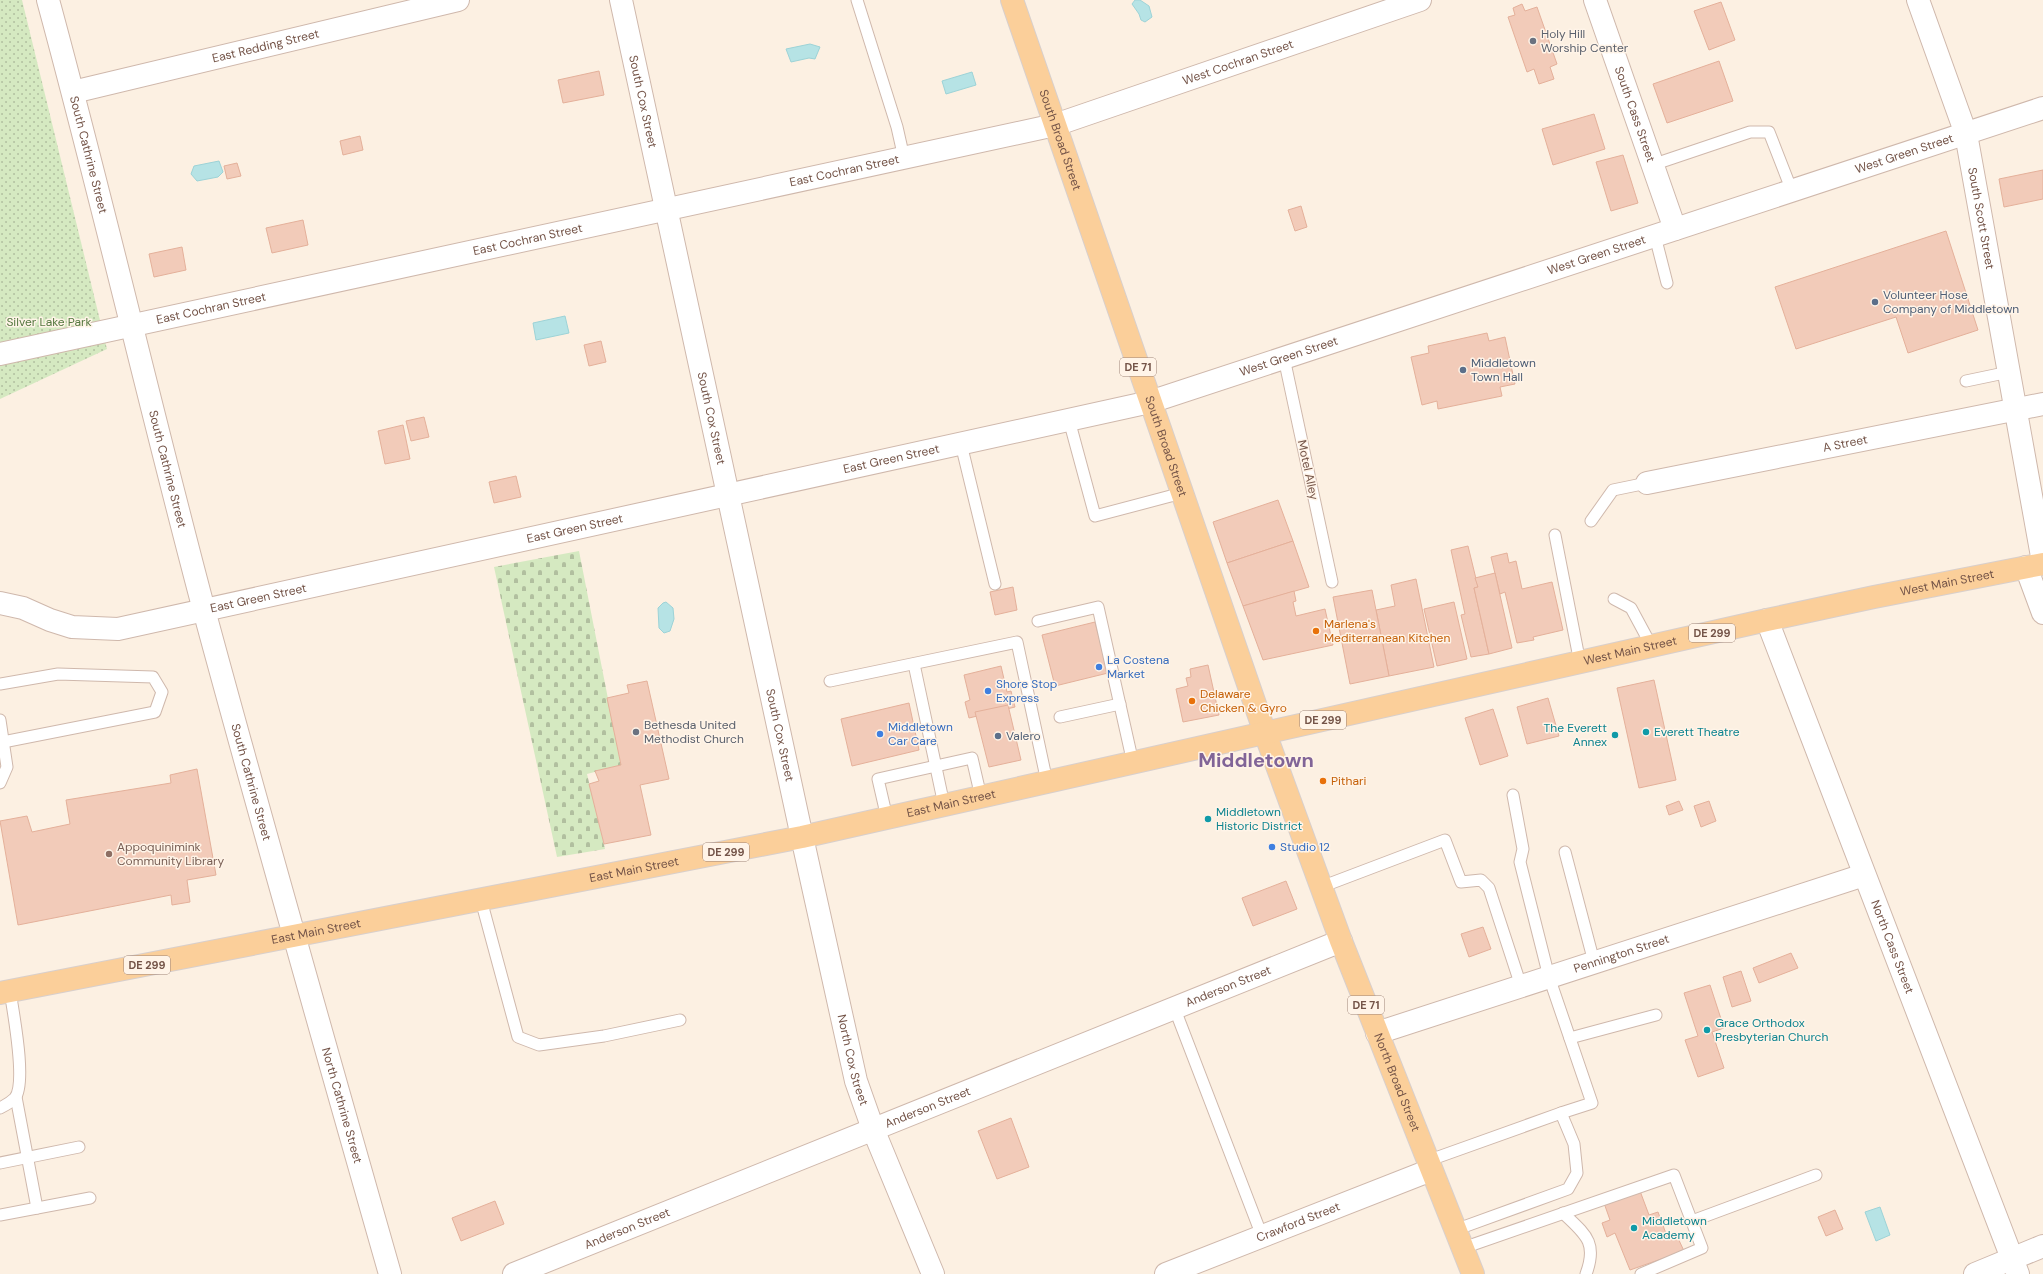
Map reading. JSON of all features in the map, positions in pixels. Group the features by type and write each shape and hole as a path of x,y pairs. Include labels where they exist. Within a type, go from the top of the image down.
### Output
{"main road":[{"name":"South Broad Street","path":"1012,0 1265,733"},
{"name":"West Main Street","path":"1265,733 1767,620 2037,564"},
{"name":"East Main Street","path":"5,992 802,837 1265,733"},
{"name":"North Broad Street","path":"1265,733 1341,941 1473,1274"}],"street":[{"name":"South Cathrine Street","path":"48,0 73,92 130,326 204,610 294,937"},
{"name":"East Redding Street","path":"73,92 458,0"},
{"name":"South Cox Street","path":"621,0 802,837"},
{"name":"West Cochran Street","path":"1055,125 1420,0"},
{"name":"South Cass Street","path":"1595,0 1652,165 1665,233"},
{"name":"South Scott Street","path":"1918,0 1966,134 2016,409 2043,613"},
{"name":"West Green Street","path":"1150,402 2043,108"},
{"name":"East Cochran Street","path":"0,354 1055,125"},
{"name":"East Green Street","path":"0,604 23,608 50,620 72,627 118,629 1150,402"},
{"name":"A Street","path":"1647,482 2043,404"},
{"name":"North Cass Street","path":"1767,620 2015,1266"},
{"name":"North Cox Street","path":"802,837 856,1081 873,1129 932,1274"},
{"name":"Pennington Street","path":"1378,1032 1864,875"},
{"name":"North Cathrine Street","path":"294,937 390,1274"},
{"name":"Anderson Street","path":"514,1274 1341,941"},
{"name":"Crawford Street","path":"1179,1272 1429,1166"},
{"path":"1975,1274 2015,1266 2043,1246"}],"lane":[{"path":"857,0 897,127 904,158"},
{"path":"1652,165 1750,132 1768,132 1792,191"},
{"path":"1665,233 1667,283"},
{"name":"Motel Alley","path":"1284,358 1332,582"},
{"path":"1966,381 2009,372"},
{"path":"1069,420 1095,516 1182,493"},
{"path":"961,444 995,584"},
{"path":"1591,521 1613,490 1647,482"},
{"path":"1555,534 1580,663"},
{"path":"1614,598 1631,608 1652,647"},
{"path":"1038,621 1098,607 1133,762"},
{"path":"830,681 1017,642 1047,782"},
{"path":"914,664 944,805"},
{"path":"0,684 58,674 153,678 162,692 155,712 3,742"},
{"path":"1060,717 1120,704"},
{"path":"0,720 7,767 0,783"},
{"path":"887,818 878,779 936,766 972,758 981,797"},
{"path":"1429,1166 1561,1113 1592,1103 1549,977 1520,862 1523,849 1513,795"},
{"path":"1322,887 1445,840 1461,882 1481,880 1489,888 1522,986"},
{"path":"1565,852 1594,962"},
{"path":"482,900 518,1037 539,1045 604,1036 680,1020"},
{"path":"5,992 20,1062 20,1083 16,1097 37,1208"},
{"path":"1174,1007 1262,1236"},
{"path":"1570,1038 1656,1015"},
{"path":"0,1108 16,1097"},
{"path":"1459,1239 1568,1189 1577,1173 1574,1144 1561,1113"},
{"path":"0,1163 79,1146"},
{"path":"1459,1239 1563,1213 1674,1175 1702,1248 1641,1274"},
{"path":"1692,1221 1816,1175"},
{"path":"0,1215 90,1198"},
{"path":"1563,1213 1582,1232 1591,1245 1592,1260 1586,1274"}],"green space":[{"name":"Silver Lake Park","path":"0,0 22,0 107,349 0,399"},
{"path":"579,551 621,765 587,774 605,849 557,857 494,567"}],"water":[{"path":"1135,0 1140,0 1149,6 1152,17 1145,22 1141,20 1132,4"},
{"path":"810,44 820,47 815,59 809,58 791,62 786,49"},
{"path":"972,72 976,85 946,94 942,81"},
{"path":"219,161 223,172 218,177 197,181 191,174 194,166"},
{"path":"565,316 569,333 536,340 533,323"},
{"path":"666,602 673,608 674,619 670,631 664,633 659,628 658,608"},
{"path":"1880,1207 1890,1235 1876,1241 1865,1212"}],"building":[{"path":"1721,2 1735,40 1709,50 1694,11"},
{"name":"Holy Hill Worship Center","path":"1522,4 1525,11 1537,7 1557,64 1550,67 1554,79 1539,84 1534,69 1527,72 1508,17 1515,15 1513,8"},
{"path":"1719,61 1733,101 1667,123 1653,84"},
{"path":"599,71 604,95 563,103 558,80"},
{"path":"1594,114 1605,149 1553,165 1542,129"},
{"path":"360,136 363,150 343,155 340,141"},
{"path":"1623,155 1638,203 1611,211 1596,162"},
{"path":"237,163 241,176 227,179 224,166"},
{"path":"2043,170 2043,199 2004,207 1999,179"},
{"path":"1301,206 1307,227 1295,231 1288,210"},
{"path":"303,220 308,245 272,253 266,228"},
{"name":"Volunteer Hose Company of Middletown","path":"1946,231 1978,330 1908,353 1896,317 1796,349 1775,287"},
{"path":"182,247 186,270 154,277 149,254"},
{"name":"Middletown Town Hall","path":"1487,333 1489,341 1505,337 1515,384 1500,387 1502,396 1438,409 1437,401 1422,405 1411,357 1429,353 1428,346"},
{"path":"601,341 606,362 589,366 584,345"},
{"path":"424,417 429,437 411,441 406,421"},
{"path":"403,425 410,459 385,464 378,431"},
{"path":"516,476 521,497 494,503 489,482"},
{"path":"1278,500 1293,541 1227,563 1213,522"},
{"path":"1293,541 1309,587 1243,606 1227,563"},
{"path":"1468,546 1478,587 1474,588 1489,654 1471,657 1461,615 1465,614 1451,550"},
{"path":"1507,553 1509,563 1516,561 1522,589 1552,582 1563,630 1533,637 1534,640 1517,643 1505,592 1500,594 1491,557"},
{"path":"1495,573 1512,648 1489,654 1474,588 1478,587 1475,578"},
{"path":"1416,579 1434,667 1389,676 1376,610 1395,606 1391,585"},
{"path":"1013,587 1017,610 995,615 990,592"},
{"path":"1372,590 1389,676 1350,684 1333,597"},
{"path":"1294,591 1296,601 1293,602 1296,616 1325,609 1333,645 1263,660 1243,606"},
{"path":"1454,602 1467,659 1437,666 1424,609"},
{"path":"1095,622 1108,673 1055,686 1042,635"},
{"path":"1208,665 1219,715 1183,722 1176,689 1188,686 1186,678 1191,677 1190,669"},
{"name":"Shore Stop Express","path":"1001,666 1007,692 1011,691 1015,707 969,718 965,702 970,700 964,675"},
{"name":"Everett Theatre","path":"1654,680 1676,780 1639,788 1617,688"},
{"name":"Bethesda United Methodist Church","path":"647,681 669,779 640,785 651,835 604,844 589,784 599,781 595,771 621,765 607,698 629,693 627,685"},
{"path":"1548,698 1559,736 1527,744 1517,707"},
{"name":"Middletown Car Care","path":"909,703 919,750 852,766 841,719"},
{"name":"Valero","path":"1008,705 1021,760 989,767 975,712"},
{"path":"1493,709 1508,756 1480,765 1465,718"},
{"name":"Appoquinimink Community Library","path":"197,769 216,875 187,880 190,902 172,905 171,895 18,925 0,821 27,816 32,832 70,824 66,800 171,783 170,775"},
{"path":"1679,801 1683,810 1669,815 1666,806"},
{"path":"1709,801 1716,821 1701,827 1694,806"},
{"path":"1286,881 1297,909 1253,926 1242,898"},
{"path":"1483,927 1491,949 1469,957 1461,934"},
{"path":"1791,953 1798,968 1759,983 1753,968"},
{"path":"1741,971 1751,1001 1732,1007 1723,977"},
{"name":"Grace Orthodox Presbyterian Church","path":"1710,985 1724,1028 1712,1032 1724,1068 1698,1077 1685,1040 1698,1036 1684,993"},
{"path":"1011,1118 1029,1167 997,1179 978,1131"},
{"name":"Middletown Academy","path":"1640,1191 1649,1215 1658,1212 1668,1239 1677,1236 1684,1251 1630,1270 1615,1233 1607,1237 1602,1223 1610,1220 1604,1203"},
{"path":"495,1201 504,1224 461,1241 452,1218"},
{"path":"1835,1210 1843,1229 1826,1236 1818,1217"}],"place":[{"name":"Holy Hill Worship Center","path":"1533,41"},
{"name":"Volunteer Hose Company of Middletown","path":"1875,302"},
{"name":"Middletown Town Hall","path":"1463,370"},
{"name":"Marlena's Mediterranean Kitchen","path":"1316,631"},
{"name":"La Costena Market","path":"1099,667"},
{"name":"Shore Stop Express","path":"988,691"},
{"name":"Delaware Chicken & Gyro","path":"1192,701"},
{"name":"Bethesda United Methodist Church","path":"636,732"},
{"name":"Everett Theatre","path":"1646,732"},
{"name":"Middletown Car Care","path":"880,734"},
{"name":"The Everett Annex","path":"1615,735"},
{"name":"Valero","path":"998,736"},
{"name":"Pithari","path":"1323,781"},
{"name":"Middletown Historic District","path":"1208,819"},
{"name":"Studio 12","path":"1272,847"},
{"name":"Appoquinimink Community Library","path":"109,854"},
{"name":"Grace Orthodox Presbyterian Church","path":"1707,1030"},
{"name":"Middletown Academy","path":"1634,1228"}],"district":[{"name":"Middletown","path":"1256,760"}]}
